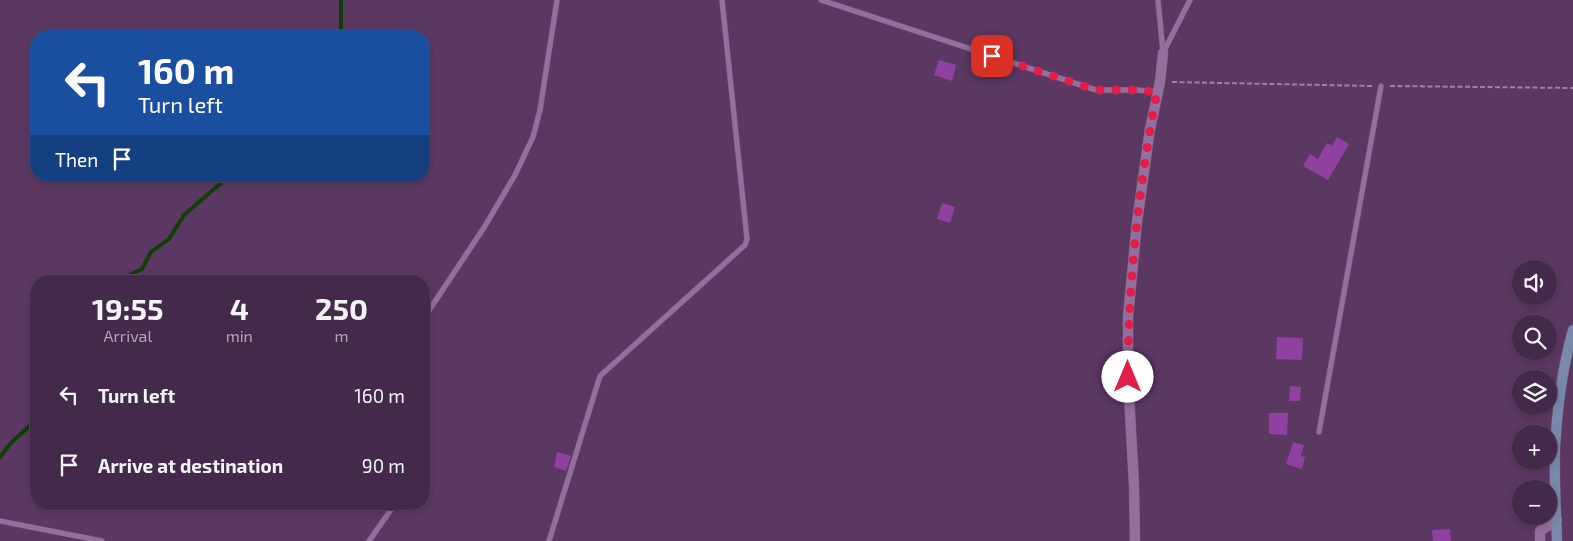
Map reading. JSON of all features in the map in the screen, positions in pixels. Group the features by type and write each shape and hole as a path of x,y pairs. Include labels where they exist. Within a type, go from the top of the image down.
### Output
{"main road":[{"path":"1556,480 1555,450 1558,405 1565,360 1573,330"},
{"path":"1557,525 1557,541"}],"street":[{"path":"1135,541 1128,377 1128,317 1137,222 1163,53"},
{"path":"1540,541 1540,531 1549,525"}],"lane":[{"path":"430,309 485,226 515,175 534,137 557,0"},
{"path":"549,541 600,376 744,245 747,239 722,0"},
{"path":"821,0 1096,90 1157,92"},
{"path":"1158,0 1163,53"},
{"path":"1163,53 1190,0"},
{"path":"1319,432 1381,86"},
{"path":"370,541 390,510"},
{"path":"0,521 102,541"}],"path":[{"path":"1160,82 1573,88"}],"building":[{"path":"939,60 956,65 952,81 934,75"},
{"path":"1337,137 1349,144 1328,180 1303,166 1310,154 1318,159 1327,143 1332,146"},
{"path":"942,203 955,207 950,223 937,219"},
{"path":"1277,337 1303,338 1302,360 1276,359"},
{"path":"1290,386 1301,387 1300,401 1289,401"},
{"path":"1269,413 1288,413 1287,435 1269,434"},
{"path":"1293,442 1304,445 1301,456 1305,457 1302,469 1286,464"},
{"path":"557,452 571,456 566,471 554,467"},
{"path":"1450,529 1451,541 1433,541 1432,530"}],"waterway":[{"path":"341,0 341,30"},
{"path":"130,275 142,269 151,252 169,239 184,215 221,182"},
{"path":"0,457 11,443 30,426"}],"route":[{"path":"992,56 1096,90 1157,92 1137,222 1128,317 1128,377"}]}
